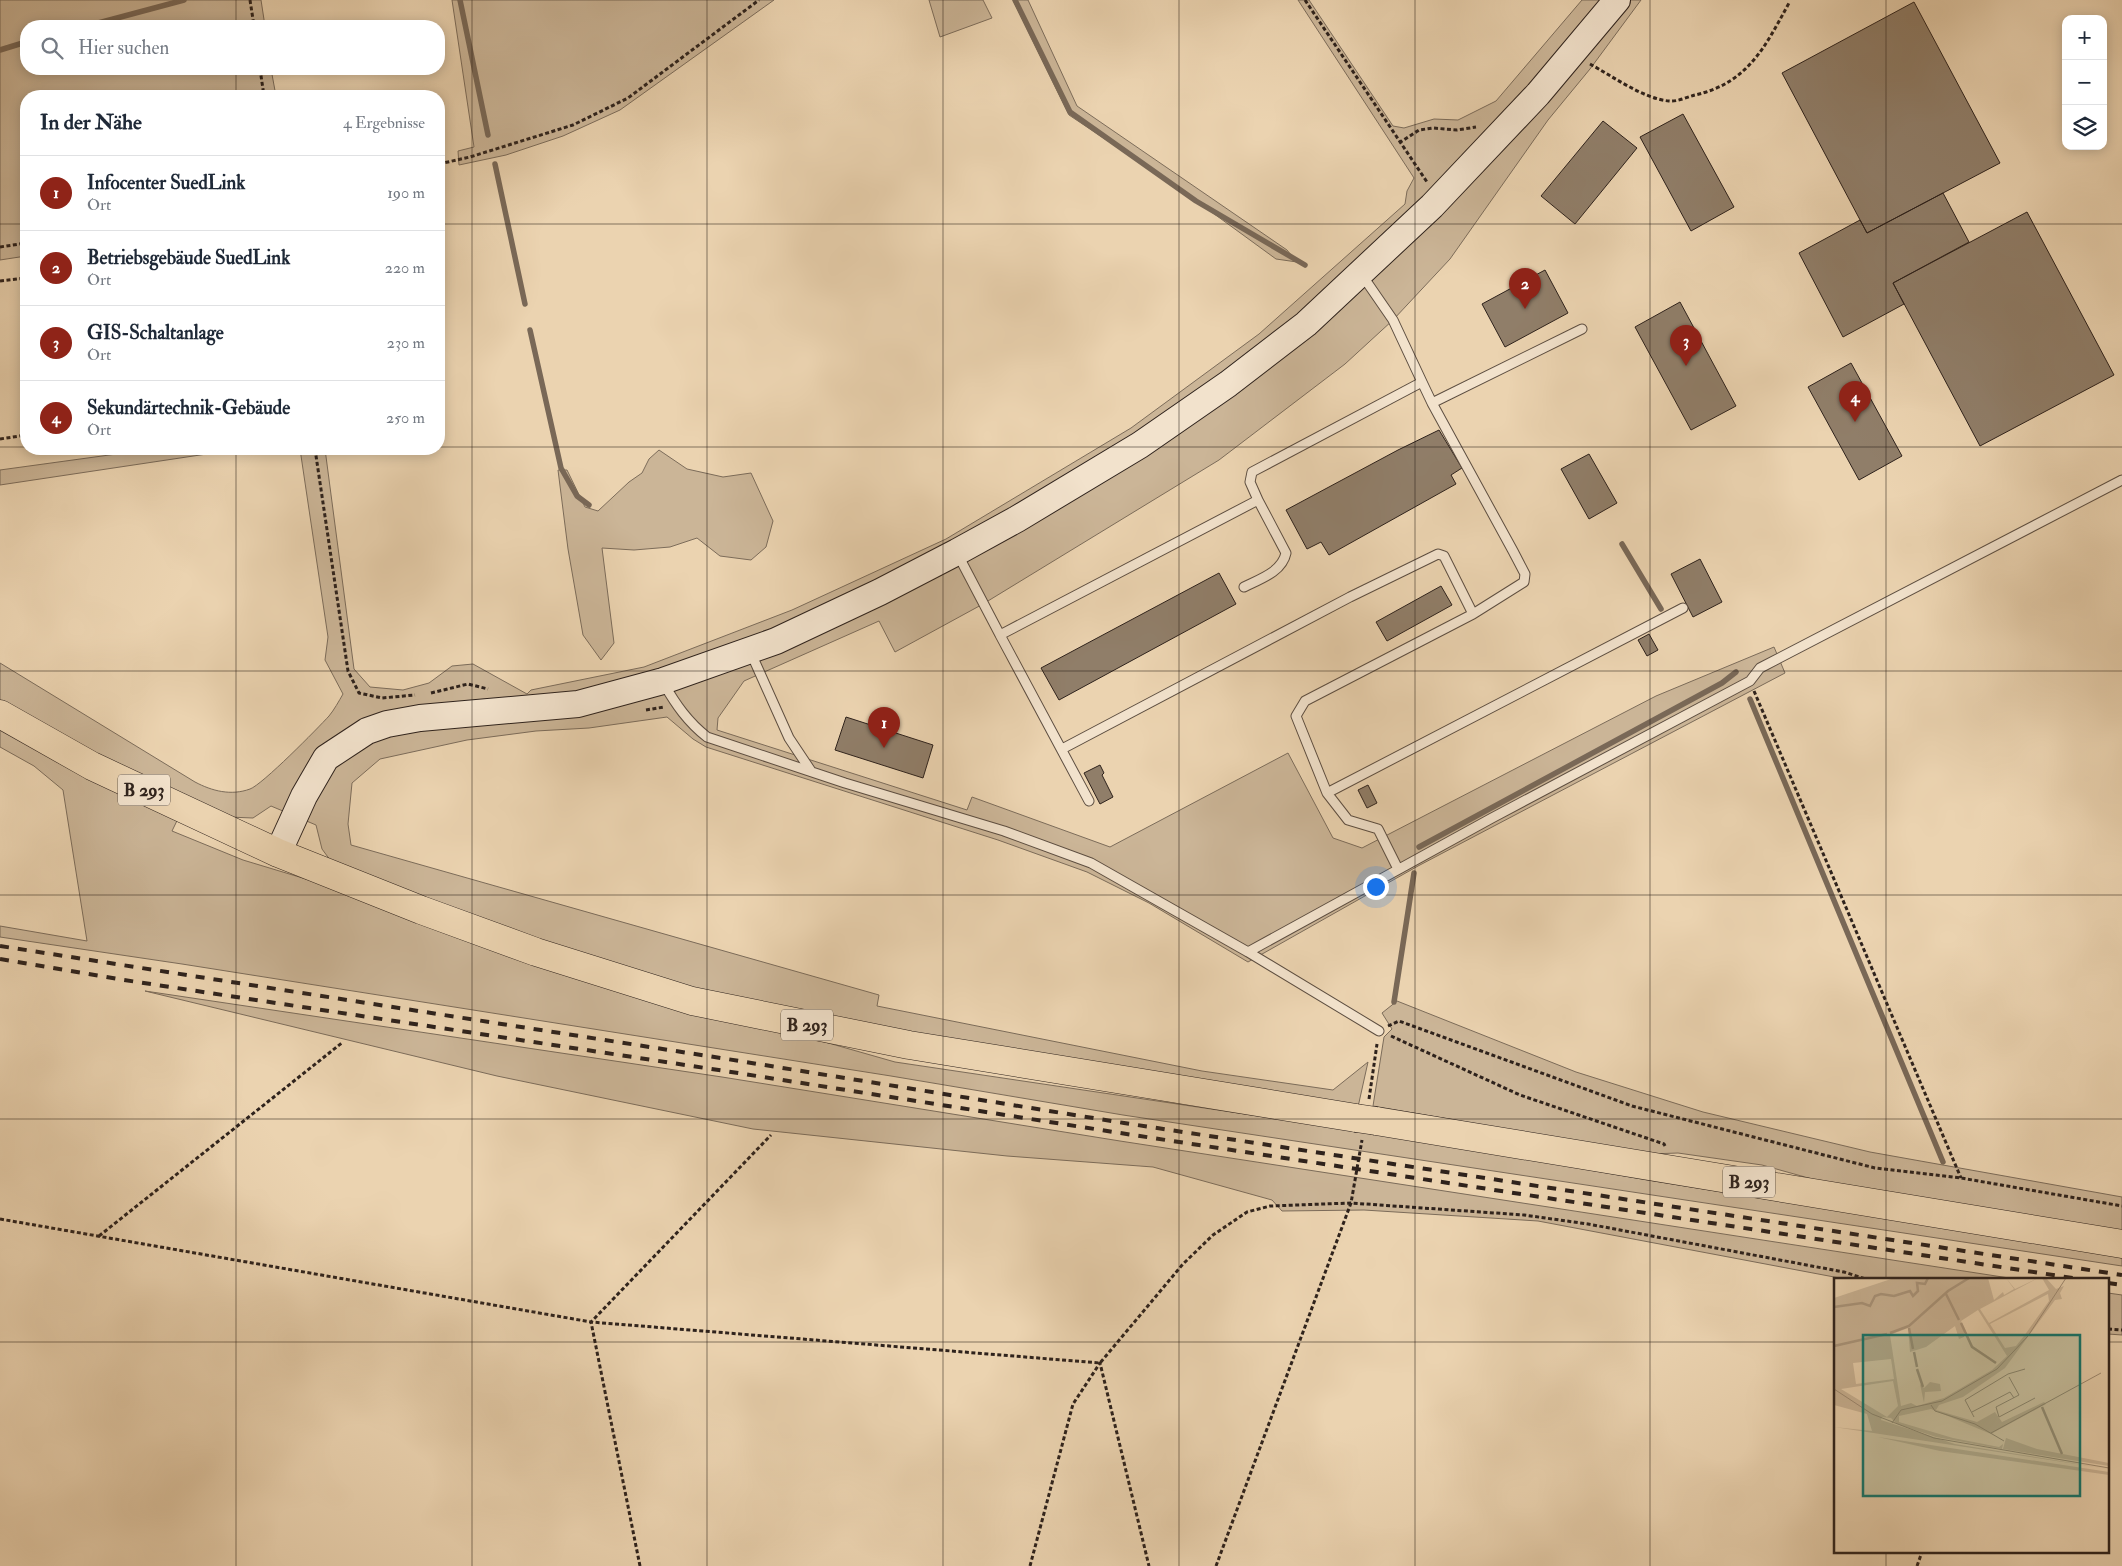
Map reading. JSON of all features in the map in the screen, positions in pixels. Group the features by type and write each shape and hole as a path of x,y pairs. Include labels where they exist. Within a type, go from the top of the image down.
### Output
{"main road":[{"path":"278,853 304,796 326,758 367,731 388,724 420,718 578,704 663,682 776,641 871,596 957,552 1017,519 1140,445 1228,384 1306,324 1438,199 1538,94 1617,0"},
{"name":"B 293","path":"0,714 92,766 278,853 421,910 536,952 692,1001 909,1045 2122,1244"}],"lane":[{"path":"1360,273 1393,320 1432,402 1525,574 1524,582 1474,614 1305,701 1296,716 1327,793 1348,820 1378,829 1398,870"},
{"path":"1432,402 1582,329"},
{"path":"1244,587 1278,568 1284,562 1286,553 1250,482 1252,472 1422,382"},
{"path":"1248,952 1492,818 1750,682 1760,668 2122,480"},
{"path":"1000,635 1258,500"},
{"path":"957,552 1089,801"},
{"path":"1062,748 1350,597 1438,554 1444,556 1474,614"},
{"path":"1327,793 1683,608"},
{"path":"750,650 789,738 811,771"},
{"path":"663,682 676,705 693,726 707,737 1004,831 1091,863 1248,952 1379,1031"}],"path":[{"path":"250,0 253,20"},
{"path":"445,163 470,157 573,125 628,98 759,0"},
{"path":"1305,0 1438,199"},
{"path":"1572,54 1649,96 1670,101 1685,98 1701,94 1730,81 1751,66 1768,41 1789,3"},
{"path":"261,75 263,90"},
{"path":"1399,143 1419,130 1433,128 1457,130 1480,126"},
{"path":"0,247 20,244"},
{"path":"0,281 20,279"},
{"path":"0,439 20,436"},
{"path":"316,455 348,671 359,694 382,698 431,694 468,684 496,692"},
{"path":"1750,682 1961,1178"},
{"path":"1379,1031 1399,1022 1632,1106 1875,1168 1961,1178 2122,1206"},
{"path":"1216,1566 1350,1203 1366,1120 1379,1031"},
{"path":"1379,1031 1520,1095 1664,1144 1671,1169"},
{"path":"99,1236 343,1042"},
{"path":"591,1322 771,1135"},
{"path":"1030,1566 1074,1404 1100,1363 1183,1264 1213,1235 1247,1212 1270,1206 1350,1203 1524,1214 1588,1224 1844,1272 1863,1278"},
{"path":"0,1219 591,1322 1100,1363"},
{"path":"591,1322 640,1566"},
{"path":"1100,1363 1149,1566"},
{"path":"1917,1566 1921,1554"}],"shaded area":[{"path":"0,0 261,0 264,20 20,20 20,75 272,75 275,90 20,90 20,257 0,260"},
{"path":"452,0 774,0 620,110 563,136 506,155 459,165 458,151 474,147"},
{"path":"929,0 983,0 992,18 940,37"},
{"path":"1013,0 1028,0 1077,106 1287,250 1297,262 1276,259 1180,189 1069,115"},
{"path":"1298,0 1309,0 1393,126 1404,128 1434,119 1458,120 1496,101 1582,0 1641,0 1590,69 1548,120 1450,259 1393,320 1345,364 1219,460 983,604 895,652 879,621 744,681 718,718 717,730 967,810 972,797 1110,847 1288,753 1333,838 1362,848 1656,696 1774,647 1785,673 1418,866 1248,962 1149,903 1087,872 998,840 706,747 693,739 667,717 589,728 536,731 467,740 380,759 352,783 348,824 351,845 879,995 877,1006 1202,1071 1333,1090 1368,1062 1358,1107 908,1032 715,996 601,963 333,864 322,849 316,825 271,806 253,818 228,817 187,800 172,831 243,860 392,905 681,1001 895,1062 1426,1141 1647,1180 2122,1256 2122,1266 1123,1115 891,1076 0,937 0,926 87,941 63,790 34,766 0,747 0,663 195,782 208,788 229,792 250,789 277,767 329,716 343,694 325,660 328,637 301,455 326,455 354,669 370,687 403,690 429,683 452,666 473,664 527,694 531,690 644,667 792,610 946,539 1131,428 1259,334 1405,204 1407,191 1414,178"},
{"path":"659,450 687,469 723,477 751,473 773,521 766,547 751,560 720,556 697,538 670,547 634,550 602,548 614,643 601,660 583,635 568,549 558,470 567,470 585,507 598,511 629,482 642,473 649,459"},
{"path":"109,455 200,455 0,485 0,470"},
{"path":"145,991 722,1077 1120,1141 2009,1278 1839,1278 1538,1221 1364,1210 1282,1211 1272,1200 1153,1167 1007,1156 753,1129 497,1076"},
{"path":"1397,1001 1576,1072 1703,1112 1870,1152 2122,1197 2122,1235 1830,1184 1762,1165 1678,1153 1650,1154 1373,1106 1384,1037 1392,1029 1382,1013"},
{"path":"2110,1293 2122,1295 2122,1335 2110,1334"}],"building":[{"path":"1914,2 2000,163 1867,233 1782,73"},
{"path":"1683,114 1734,207 1691,231 1640,137"},
{"path":"1603,121 1637,148 1575,224 1541,196"},
{"path":"1943,193 1969,242 1893,283 1904,304 1843,337 1799,253 1860,220 1867,233"},
{"path":"2027,212 2114,375 1980,446 1893,283"},
{"path":"1545,270 1568,313 1505,347 1482,304"},
{"path":"1680,302 1736,406 1691,430 1635,327"},
{"path":"1851,363 1902,456 1859,480 1808,387"},
{"path":"1439,430 1462,468 1451,475 1456,484 1329,555 1321,542 1307,549 1286,510"},
{"path":"1589,454 1617,503 1589,519 1561,469"},
{"path":"1700,559 1722,602 1693,617 1671,574"},
{"path":"1219,573 1236,604 1059,700 1041,668"},
{"path":"1441,586 1452,605 1387,641 1376,622"},
{"path":"1649,634 1658,650 1647,656 1638,640"},
{"path":"846,717 933,745 923,778 835,750"},
{"path":"1100,765 1104,773 1102,775 1113,797 1100,804 1084,773"},
{"path":"1368,785 1377,803 1367,808 1358,790"}],"waterway":[{"path":"109,20 184,0"},
{"path":"460,0 488,135"},
{"path":"1015,0 1070,112 1196,201 1305,265"},
{"path":"0,50 20,44"},
{"path":"495,164 525,304"},
{"path":"530,330 561,468 577,496 589,505"},
{"path":"1622,544 1661,609"},
{"path":"1419,847 1722,683 1736,672"},
{"path":"1750,699 1943,1162"},
{"path":"1394,1002 1414,873"}],"railway":[{"path":"0,946 1124,1123 2122,1275"},
{"path":"0,959 124,980 2073,1278"},
{"path":"2110,1283 2122,1285"}],"place":[{"name":"Betriebsgebäude SuedLink","path":"1525,309"},
{"name":"GIS-Schaltanlage","path":"1686,366"},
{"name":"Sekundärtechnik-Gebäude","path":"1855,422"},
{"name":"Infocenter SuedLink","path":"884,748"}]}
